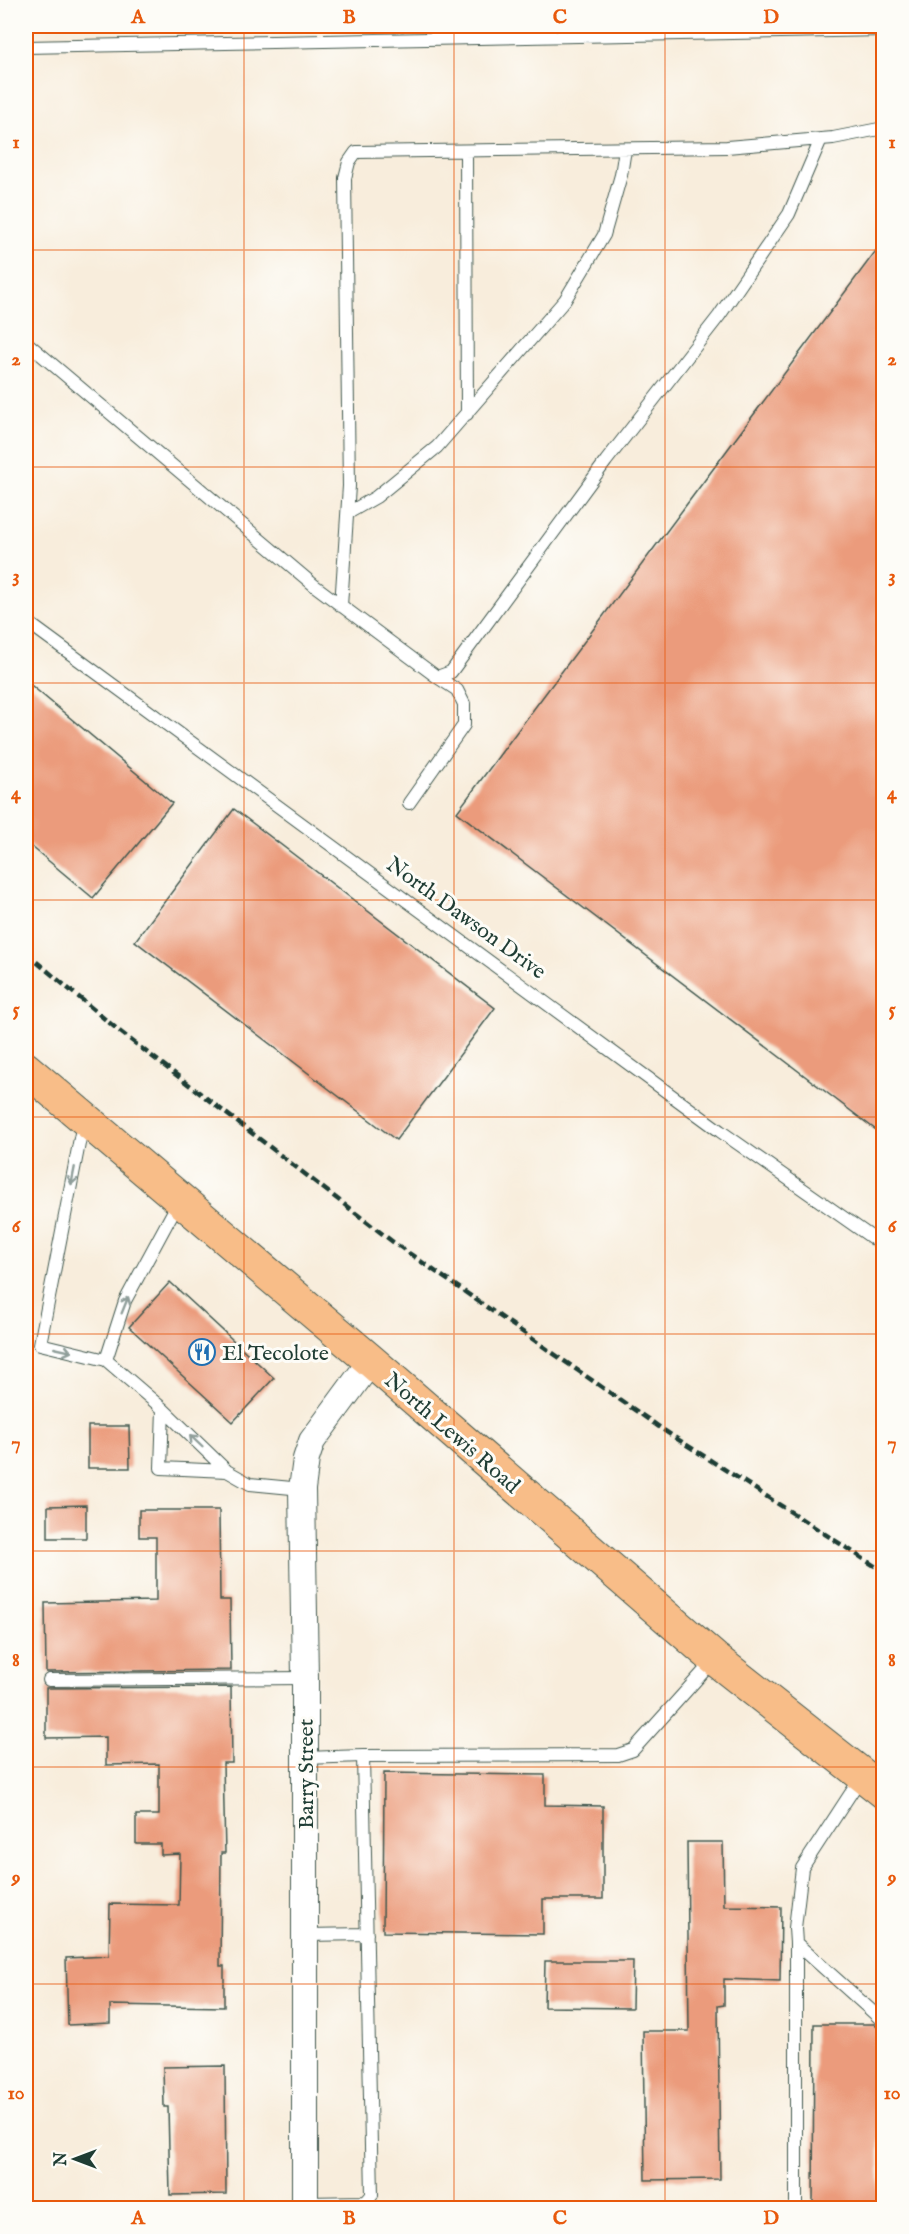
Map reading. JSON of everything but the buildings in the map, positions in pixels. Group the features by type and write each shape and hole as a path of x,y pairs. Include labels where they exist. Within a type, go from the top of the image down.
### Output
{"main road":[{"name":"North Lewis Road","path":"26,1069 371,1361 715,1659 873,1784"}],"street":[{"name":"Barry Street","path":"305,2206 305,1678 302,1489 306,1459 312,1441 371,1361"}],"lane":[{"path":"26,47 884,30"},
{"path":"341,606 348,513 345,178 349,162 356,152 727,147 821,139 884,128"},
{"path":"437,677 451,672 606,461 719,316 789,214 821,139"},
{"path":"348,513 376,497 437,447 565,300 604,235 626,149"},
{"path":"466,151 467,414"},
{"path":"26,342 341,606 457,690 464,704 464,725 409,803"},
{"name":"North Dawson Drive","path":"26,621 737,1143 884,1246"},
{"path":"84,1118 40,1344 106,1360 163,1408 227,1471 250,1484 302,1489"},
{"path":"106,1360 125,1301 179,1200"},
{"path":"163,1408 161,1468 227,1471"},
{"path":"305,1758 618,1755 633,1750 715,1659"},
{"path":"49,1680 305,1678"},
{"path":"305,2206 366,2202 372,2195 363,1756"},
{"path":"796,2208 795,1928 802,1868 873,1784"},
{"path":"305,1935 367,1934"},
{"path":"796,1942 884,2022"}],"railway":[{"path":"26,953 118,1030 393,1242 665,1431 884,1572"}],"place":[{"name":"El Tecolote","path":"202,1352"}]}
